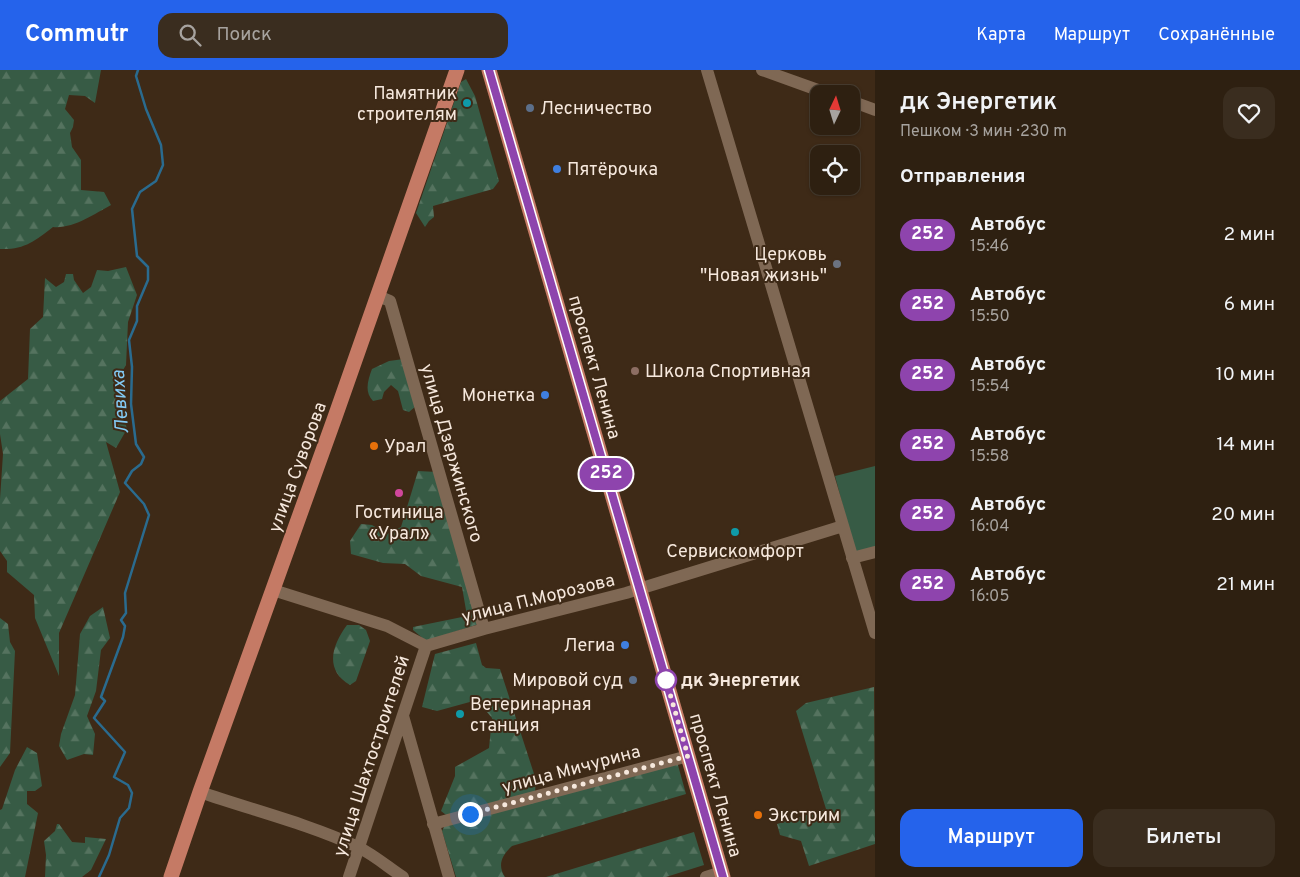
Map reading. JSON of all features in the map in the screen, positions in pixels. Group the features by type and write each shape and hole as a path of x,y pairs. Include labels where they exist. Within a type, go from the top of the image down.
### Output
{"main road":[{"name":"улица Суворова","path":"171,877 457,70"},
{"name":"проспект Ленина","path":"488,70 723,875"}],"street":[{"path":"707,70 875,633"},
{"path":"762,70 810,87"},
{"path":"860,105 875,110"},
{"name":"улица Дзержинского","path":"378,296 390,301 484,629"},
{"name":"улица П.Морозова","path":"426,646 640,589 843,526"},
{"path":"852,558 875,552"},
{"path":"273,590 387,626 426,646"},
{"name":"улица Шахтостроителей","path":"349,877 426,646"},
{"path":"403,716 449,877"},
{"name":"улица Мичурина","path":"433,824 688,756"},
{"path":"200,792 258,812 287,819 360,848 403,877"},
{"path":"706,877 723,875"}],"green space":[{"path":"0,70 101,70 95,103 85,96 69,95 65,109 74,120 70,133 72,147 81,160 81,190 104,192 111,205 76,223 68,226 53,227 29,244 8,249 0,249"},
{"path":"466,79 475,96 499,181 493,189 433,206 434,217 425,227 416,213 461,82"},
{"path":"126,267 137,295 128,322 126,365 115,384 127,429 116,448 106,442 120,492 59,633 59,676 35,618 34,595 7,572 7,561 0,551 0,499 3,454 0,434 0,401 28,379 30,329 43,317 45,278 56,287 64,282 66,274 73,274 74,280 83,293 91,287 97,270 108,271"},
{"path":"404,359 416,406 409,412 403,410 398,391 391,385 384,392 382,399 373,401 368,394 368,382 372,369 389,361"},
{"path":"875,466 875,547 855,552 835,476"},
{"path":"418,471 437,472 479,624 426,641 413,630 413,627 467,616 462,587 421,576 405,564 383,563 351,554 350,541 361,524 372,525 387,534 401,527"},
{"path":"103,607 110,638 101,650 96,691 87,716 95,734 93,755 84,754 67,760 59,746 61,734 75,695 80,634 90,616"},
{"path":"0,618 8,624 10,642 15,651 10,753 0,767"},
{"path":"347,625 359,625 366,630 370,641 356,681 350,685 336,672 333,657 337,641"},
{"path":"476,643 482,665 486,668 500,669 536,780 535,792 450,818 441,811 455,776 455,767 489,748 492,718 477,700 437,711 422,707 435,654"},
{"path":"874,687 875,844 809,866 801,841 780,835 777,824 826,809 796,711 806,703"},
{"path":"27,747 37,753 42,786 35,791 27,791 27,804 38,813 25,877 0,877 0,810 2,809 15,770"},
{"path":"676,758 686,794 512,846 501,864 505,877 456,877 442,831 445,825"},
{"path":"57,824 59,824 72,842 85,843 85,837 106,839 91,870 82,877 45,877 46,855 44,841 55,831"},
{"path":"694,832 704,865 666,877 546,877"}],"waterway":[{"name":"Левиха","path":"99,877 109,855 120,818 129,808 132,793 128,785 114,777 125,752 94,718 105,701 101,697 123,637 125,626 121,620 126,613 125,593 149,515 144,504 125,483 132,471 141,464 144,457 136,444 131,404 132,367 129,340 137,321 137,306 148,280 148,267 137,256 132,209 140,192 156,181 163,165 161,145 146,109 136,76 138,70"}],"bus line":[{"name":"252","path":"489,70 723,877"}],"place":[{"name":"Памятник строителям","path":"467,103"},
{"name":"Лесничество","path":"530,108"},
{"name":"Пятёрочка","path":"557,169"},
{"name":"Церковь \"Новая жизнь\"","path":"837,264"},
{"name":"Школа Спортивная","path":"635,371"},
{"name":"Монетка","path":"545,395"},
{"name":"Урал","path":"374,446"},
{"name":"Гостиница «Урал»","path":"399,493"},
{"name":"Сервискомфорт","path":"735,532"},
{"name":"Легиа","path":"625,645"},
{"name":"Мировой суд","path":"633,680"},
{"name":"дк Энергетик","path":"666,680"},
{"name":"Ветеринарная станция","path":"460,714"},
{"name":"Экстрим","path":"758,815"}],"route":[{"path":"470,814 688,756 666,680"}]}
